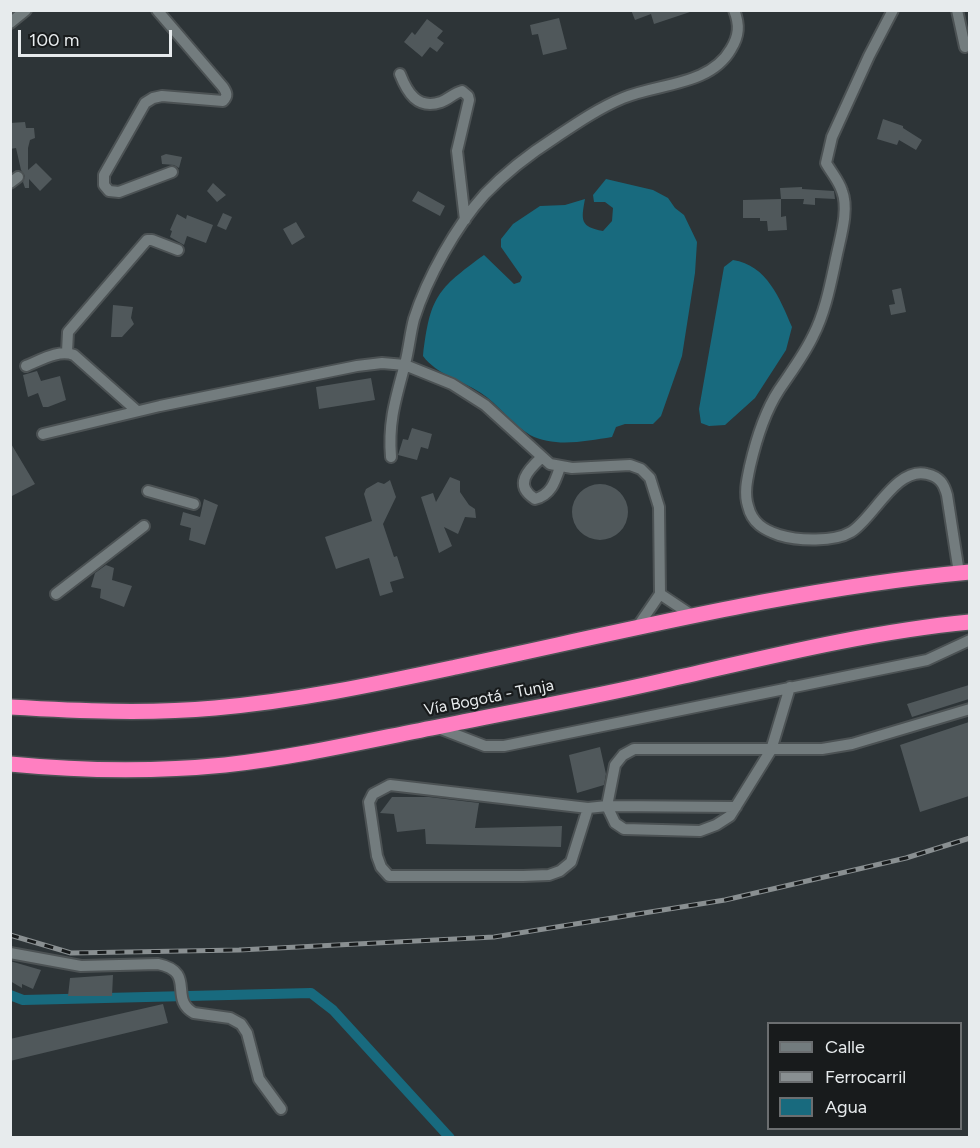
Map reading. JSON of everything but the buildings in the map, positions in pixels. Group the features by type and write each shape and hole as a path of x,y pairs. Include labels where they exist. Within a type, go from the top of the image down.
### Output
{"highway":[{"path":"10,706 117,713 264,703 333,693 693,616 851,587 964,573"},
{"name":"Vía Bogotá - Tunja","path":"10,764 93,770 194,767 288,756 645,685 785,653 894,632 969,622"}],"street":[{"path":"10,23 27,10"},
{"path":"157,10 223,87 227,93 226,98 223,101 162,96 145,103 104,175 104,185 110,191 119,192 172,172"},
{"path":"391,457 390,438 394,402 405,365 414,320 427,287 465,220 485,194 514,167 584,119 621,99 642,91 696,78 712,69 727,56 737,38 738,21 734,10"},
{"path":"893,10 832,137 826,164 843,192 844,211 828,295 814,335 778,392 756,440 745,496 748,510 758,525 768,531 788,537 833,539 850,532 864,521 897,484 912,475 923,473 935,476 943,483 947,495 964,573"},
{"path":"957,10 965,47"},
{"path":"400,74 407,92 424,103 443,102 462,91 468,96 457,151 465,220"},
{"path":"67,352 68,332 147,240 178,250"},
{"path":"26,366 67,352 82,361 137,411"},
{"path":"43,434 137,411 357,366 382,363 405,365 470,394 550,464 560,467 630,465 641,469 650,478 659,507 660,594 636,629"},
{"path":"542,457 528,471 524,480 523,487 535,499 549,492 560,467"},
{"path":"148,491 194,504"},
{"path":"56,594 144,525"},
{"path":"660,594 693,616"},
{"path":"436,727 486,746 504,747 927,660 969,640"},
{"path":"790,687 771,750 730,816 700,831 624,829 615,823 607,806 615,765 623,755 634,749 771,750 822,749 852,744 969,709"},
{"path":"588,808 571,862 560,871 549,875 389,876 381,867 376,856 369,802 373,794 390,784 588,808 607,806 736,807"},
{"path":"10,953 81,966 158,964 170,966 179,975 185,1006 194,1013 230,1018 241,1024 247,1033 259,1079 281,1109"}],"water":[{"path":"606,179 653,190 668,198 684,215 697,242 695,273 682,356 661,416 653,424 625,424 616,427 612,437 592,440 560,442 540,439 517,425 474,388 442,373 429,363 423,356 429,320 438,296 446,286 484,255 514,284 520,282 522,277 501,247 501,239 513,224 540,206 565,205 585,199 583,217 586,225 603,231 612,221 613,208 605,202 594,202 593,195"},
{"path":"733,260 755,269 771,285 792,327 786,350 755,398 725,425 709,426 701,423 699,409 724,267"}],"waterway":[{"path":"10,995 23,1000 311,993 333,1010 450,1138"}],"railway":[{"path":"10,935 71,953 239,950 494,937 725,900 906,858 970,838"}]}
